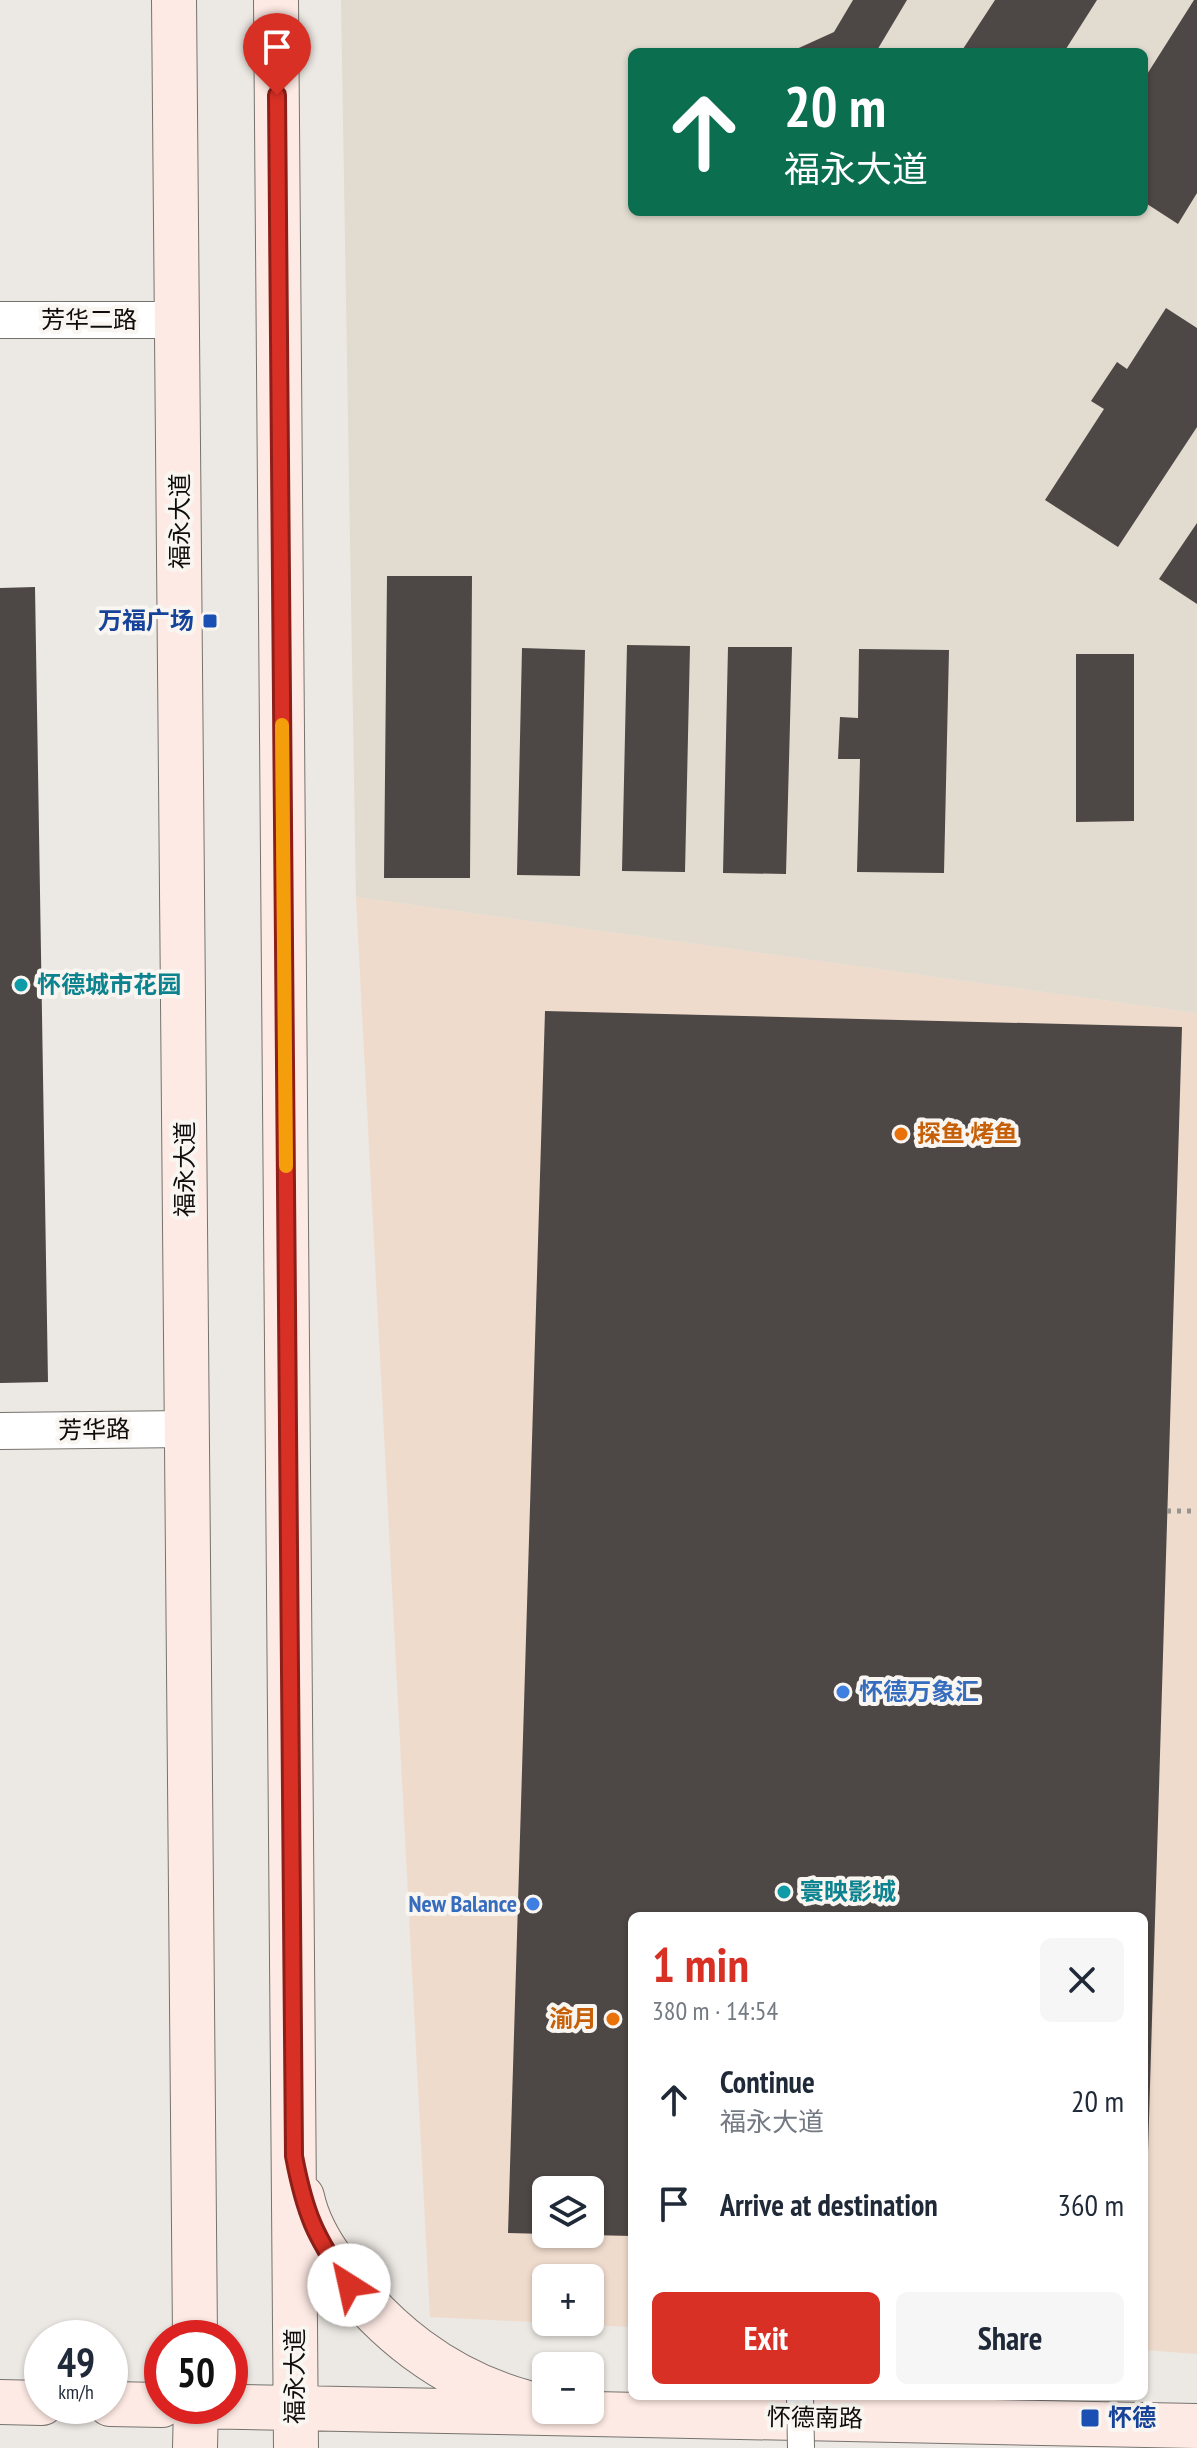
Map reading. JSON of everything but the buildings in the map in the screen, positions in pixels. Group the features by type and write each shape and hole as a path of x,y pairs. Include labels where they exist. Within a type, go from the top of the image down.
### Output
{"main road":[{"name":"福永大道","path":"174,0 195,2320"},
{"name":"福永大道","path":"276,0 296,2428"},
{"path":"294,2156 304,2206 321,2245 379,2320 449,2371 492,2393 532,2404"},
{"path":"0,2402 24,2403"},
{"name":"怀德南路","path":"604,2411 1197,2426"},
{"name":"怀德南路","path":"248,2418 296,2428 532,2412"},
{"path":"194,2424 195,2448"}],"street":[{"name":"芳华二路","path":"0,320 178,320"},
{"name":"芳华路","path":"0,1431 188,1429"},
{"path":"800,2400 801,2448"}],"path":[{"path":"1167,1511 1197,1511"}],"shaded area":[{"path":"341,0 1197,0 1197,1013 356,897"},
{"name":"怀德万象汇","path":"356,897 1197,1013 1197,2354 1148,2350 1148,1912 628,1912 628,2327 604,2326 604,2264 532,2264 532,2322 430,2317"}],"slow traffic":[{"path":"282,725 286,1166"}],"place":[{"name":"万福广场","path":"210,621"},
{"name":"怀德城市花园","path":"21,985"},
{"name":"探鱼·烤鱼","path":"901,1134"},
{"name":"怀德万象汇","path":"843,1692"},
{"name":"寰映影城","path":"784,1892"},
{"name":"New Balance","path":"533,1904"},
{"name":"渝月","path":"613,2019"},
{"name":"怀德","path":"1090,2418"}],"route":[{"path":"277,95 294,2156 304,2206 321,2245 349,2285"}]}
